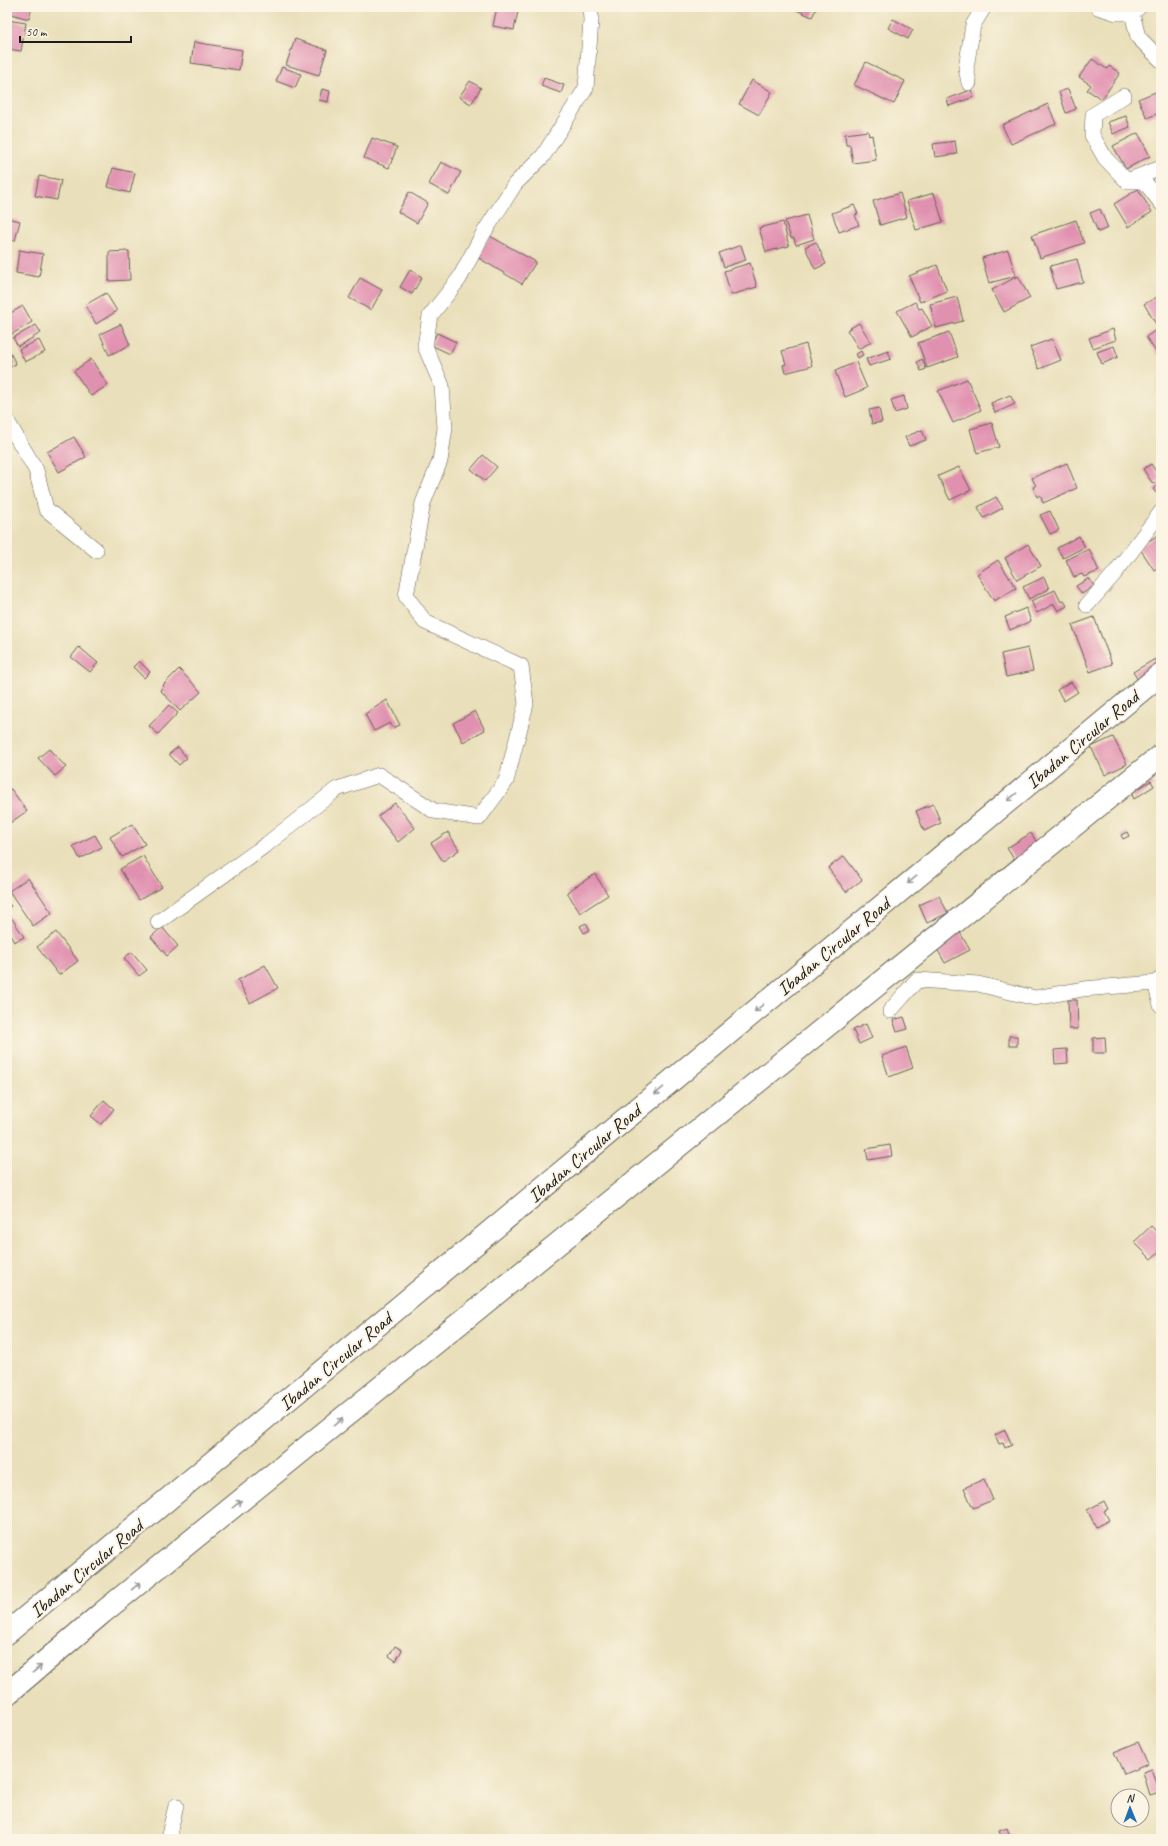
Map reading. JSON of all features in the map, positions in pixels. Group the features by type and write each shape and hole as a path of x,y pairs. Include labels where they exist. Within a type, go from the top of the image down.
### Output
{"highway":[{"name":"Ibadan Circular Road","path":"7,1633 1161,674"},
{"path":"7,1694 102,1613 1161,755"}],"street":[{"path":"158,922 267,844 337,789 379,775 434,811 479,818 506,781 526,704 521,666 425,622 406,596 423,503 440,461 445,428 442,386 425,346 430,316 459,279 483,234 514,184 543,156 586,88 591,20 590,7"},
{"path":"969,83 966,68 973,25 984,7"},
{"path":"1098,7 1117,13 1135,10 1138,37 1161,60"},
{"path":"1124,96 1093,115 1092,135 1105,158 1127,181 1144,181 1161,203"},
{"path":"1127,181 1161,168"},
{"path":"7,421 36,470 46,509 96,550"},
{"path":"1087,605 1115,573 1161,512"},
{"path":"890,1011 917,980 978,984 1035,998 1083,989 1158,981 1161,1005"},
{"path":"172,1839 170,1830 176,1806"}],"building":[{"path":"7,7 32,7 29,19 7,13"},
{"path":"497,7 519,7 514,30 493,26"},
{"path":"790,7 817,7 812,17"},
{"path":"893,19 913,30 908,39 888,28"},
{"path":"7,20 26,23 21,51 7,49"},
{"path":"295,39 327,50 319,75 286,65"},
{"path":"194,42 242,50 239,70 191,63"},
{"path":"1092,59 1107,69 1109,66 1120,73 1102,99 1087,90 1091,85 1079,77"},
{"path":"866,62 905,81 894,104 854,85"},
{"path":"282,67 301,74 295,88 276,81"},
{"path":"544,78 564,85 561,93 541,86"},
{"path":"752,80 772,92 759,115 739,104"},
{"path":"470,81 481,88 471,104 459,97"},
{"path":"322,89 330,91 328,102 319,100"},
{"path":"1068,89 1076,109 1066,113 1059,92"},
{"path":"971,90 974,97 949,106 947,99"},
{"path":"1158,91 1161,97 1161,112 1147,118 1138,99"},
{"path":"1048,104 1056,124 1011,144 1002,125"},
{"path":"1126,116 1130,127 1113,134 1108,122"},
{"path":"868,131 869,136 872,135 876,160 853,163 850,145 846,145 845,134"},
{"path":"1138,133 1150,156 1126,169 1113,146"},
{"path":"372,138 397,147 389,168 364,158"},
{"path":"955,141 957,154 935,157 933,144"},
{"path":"441,162 461,172 449,195 429,184"},
{"path":"113,168 135,173 130,193 108,187"},
{"path":"39,176 61,180 57,200 35,196"},
{"path":"1138,189 1152,212 1128,227 1114,204"},
{"path":"409,192 428,203 417,223 398,212"},
{"path":"900,193 907,217 880,225 873,201"},
{"path":"934,193 943,222 916,230 907,201"},
{"path":"854,205 858,214 855,215 859,225 839,232 832,213"},
{"path":"1100,209 1108,228 1098,232 1090,213"},
{"path":"807,215 814,239 796,245 794,238 791,238 785,221"},
{"path":"7,218 20,221 15,241 7,239"},
{"path":"1076,220 1084,243 1040,258 1032,235"},
{"path":"783,222 789,246 766,252 759,228"},
{"path":"490,236 536,262 522,284 477,257"},
{"path":"816,242 826,264 815,269 805,247"},
{"path":"741,245 746,260 724,267 719,253"},
{"path":"19,250 43,254 39,277 16,273"},
{"path":"1008,250 1016,276 989,283 982,258"},
{"path":"129,251 130,280 109,281 109,252"},
{"path":"1077,259 1083,282 1056,289 1050,266"},
{"path":"750,263 757,287 731,295 724,271"},
{"path":"1161,263 1161,274 1157,266"},
{"path":"937,265 947,291 920,302 909,276"},
{"path":"410,270 422,277 412,294 400,287"},
{"path":"1018,276 1030,298 1004,312 992,290"},
{"path":"360,278 382,290 371,310 349,298"},
{"path":"106,293 117,311 96,324 85,305"},
{"path":"1161,295 1161,324 1157,326 1144,304"},
{"path":"957,297 963,321 936,328 930,304"},
{"path":"915,302 919,309 922,308 932,326 912,337 897,311"},
{"path":"23,306 32,322 7,337 7,315"},
{"path":"859,323 871,342 859,349 847,330"},
{"path":"121,324 130,345 109,355 100,334"},
{"path":"36,325 41,333 18,346 13,338"},
{"path":"1113,329 1116,340 1093,348 1089,338"},
{"path":"1156,330 1161,338 1161,353 1158,355 1146,337"},
{"path":"949,332 958,357 927,368 918,343"},
{"path":"437,333 456,342 450,354 431,345"},
{"path":"1052,339 1061,360 1039,369 1030,347"},
{"path":"39,340 45,352 25,362 19,349"},
{"path":"806,344 812,366 785,373 783,365 786,364 782,351"},
{"path":"1114,346 1118,357 1102,364 1097,352"},
{"path":"7,347 16,364 7,368"},
{"path":"861,351 863,355 858,358 856,354"},
{"path":"888,351 891,359 869,366 866,359"},
{"path":"91,359 108,385 91,396 74,371"},
{"path":"922,359 926,369 921,371 917,362"},
{"path":"856,362 867,388 845,397 835,371"},
{"path":"967,379 981,410 953,423 938,391"},
{"path":"1010,395 1015,404 995,413 991,403"},
{"path":"904,396 907,409 895,413 891,400"},
{"path":"879,408 882,422 872,424 869,410"},
{"path":"992,423 999,447 977,453 970,429"},
{"path":"922,430 926,440 909,446 905,437"},
{"path":"74,437 86,457 59,472 47,452"},
{"path":"483,455 497,467 485,481 471,469"},
{"path":"1067,463 1077,488 1043,503 1040,495 1037,497 1033,487 1036,486 1032,478"},
{"path":"1151,464 1161,479 1153,484 1143,469"},
{"path":"959,467 971,490 950,500 938,476"},
{"path":"1161,482 1161,492 1158,495 1153,489"},
{"path":"996,497 1003,508 984,518 978,507"},
{"path":"1050,511 1059,530 1050,534 1040,515"},
{"path":"1160,534 1161,565 1154,570 1139,547"},
{"path":"1079,536 1085,547 1063,558 1057,548"},
{"path":"1028,544 1041,566 1017,580 1005,558"},
{"path":"1089,549 1099,571 1084,577 1082,574 1074,577 1066,560"},
{"path":"998,560 1016,588 994,601 977,574"},
{"path":"1044,577 1049,589 1029,599 1023,587"},
{"path":"1089,578 1094,586 1082,594 1076,586"},
{"path":"1055,590 1061,602 1064,600 1067,606 1058,611 1054,604 1037,613 1031,601"},
{"path":"1026,608 1031,621 1010,630 1005,617"},
{"path":"1094,617 1112,664 1090,672 1072,625"},
{"path":"79,647 98,663 90,672 71,657"},
{"path":"1028,648 1033,671 1006,677 1001,654"},
{"path":"1155,659 1161,669 1143,688 1133,672"},
{"path":"139,661 150,672 144,678 133,667"},
{"path":"179,669 201,692 180,711 160,690"},
{"path":"1071,682 1078,692 1064,701 1057,690"},
{"path":"387,700 400,725 393,728 390,723 374,731 365,714"},
{"path":"169,705 178,713 158,734 149,726"},
{"path":"475,711 485,730 463,742 453,723"},
{"path":"1113,737 1127,764 1105,775 1091,747"},
{"path":"178,747 187,758 179,765 169,754"},
{"path":"49,749 66,767 55,776 38,758"},
{"path":"1151,781 1154,786 1134,799 1131,793"},
{"path":"11,789 27,811 7,825 7,791"},
{"path":"395,803 415,828 398,842 378,816"},
{"path":"933,804 941,823 924,831 916,811"},
{"path":"132,824 145,844 122,857 110,837"},
{"path":"448,832 459,850 443,861 431,843"},
{"path":"1127,832 1129,836 1123,839 1121,835"},
{"path":"1031,833 1042,851 1018,866 1007,848"},
{"path":"95,835 102,847 80,859 73,846"},
{"path":"143,856 162,887 139,900 120,869"},
{"path":"844,856 862,880 846,892 828,868"},
{"path":"595,874 608,895 580,913 567,892"},
{"path":"28,878 52,913 33,926 9,891"},
{"path":"939,896 948,913 927,923 919,905"},
{"path":"7,902 11,906 7,910"},
{"path":"11,917 24,937 14,942 7,930 7,920"},
{"path":"586,923 590,930 584,933 580,926"},
{"path":"955,924 970,950 945,963 931,938"},
{"path":"162,927 178,946 167,956 151,937"},
{"path":"56,932 78,961 59,975 37,947"},
{"path":"132,952 147,970 139,976 124,958"},
{"path":"265,965 278,988 250,1003 238,980"},
{"path":"1068,1000 1077,1000 1078,1029 1069,1029"},
{"path":"904,1017 908,1029 897,1032 893,1020"},
{"path":"866,1024 872,1038 859,1044 853,1030"},
{"path":"1009,1036 1017,1036 1017,1046 1009,1046"},
{"path":"1105,1037 1106,1053 1093,1053 1093,1038"},
{"path":"906,1047 913,1068 889,1077 882,1056"},
{"path":"1067,1049 1068,1063 1055,1064 1054,1050"},
{"path":"104,1100 114,1109 101,1124 91,1116"},
{"path":"890,1145 892,1156 868,1160 866,1149"},
{"path":"1151,1226 1161,1236 1161,1250 1151,1259 1134,1242"},
{"path":"1005,1430 1012,1445 1005,1448 1003,1443 999,1444 995,1435"},
{"path":"984,1479 993,1500 973,1508 964,1488"},
{"path":"1104,1501 1108,1509 1104,1511 1109,1520 1096,1527 1087,1510"},
{"path":"395,1646 402,1650 396,1661 389,1656"},
{"path":"1138,1742 1148,1764 1124,1774 1114,1752"},
{"path":"1152,1769 1160,1792 1150,1795 1150,1788 1148,1788 1143,1772"},
{"path":"1007,1828 1011,1839 1002,1839 999,1831"}]}
